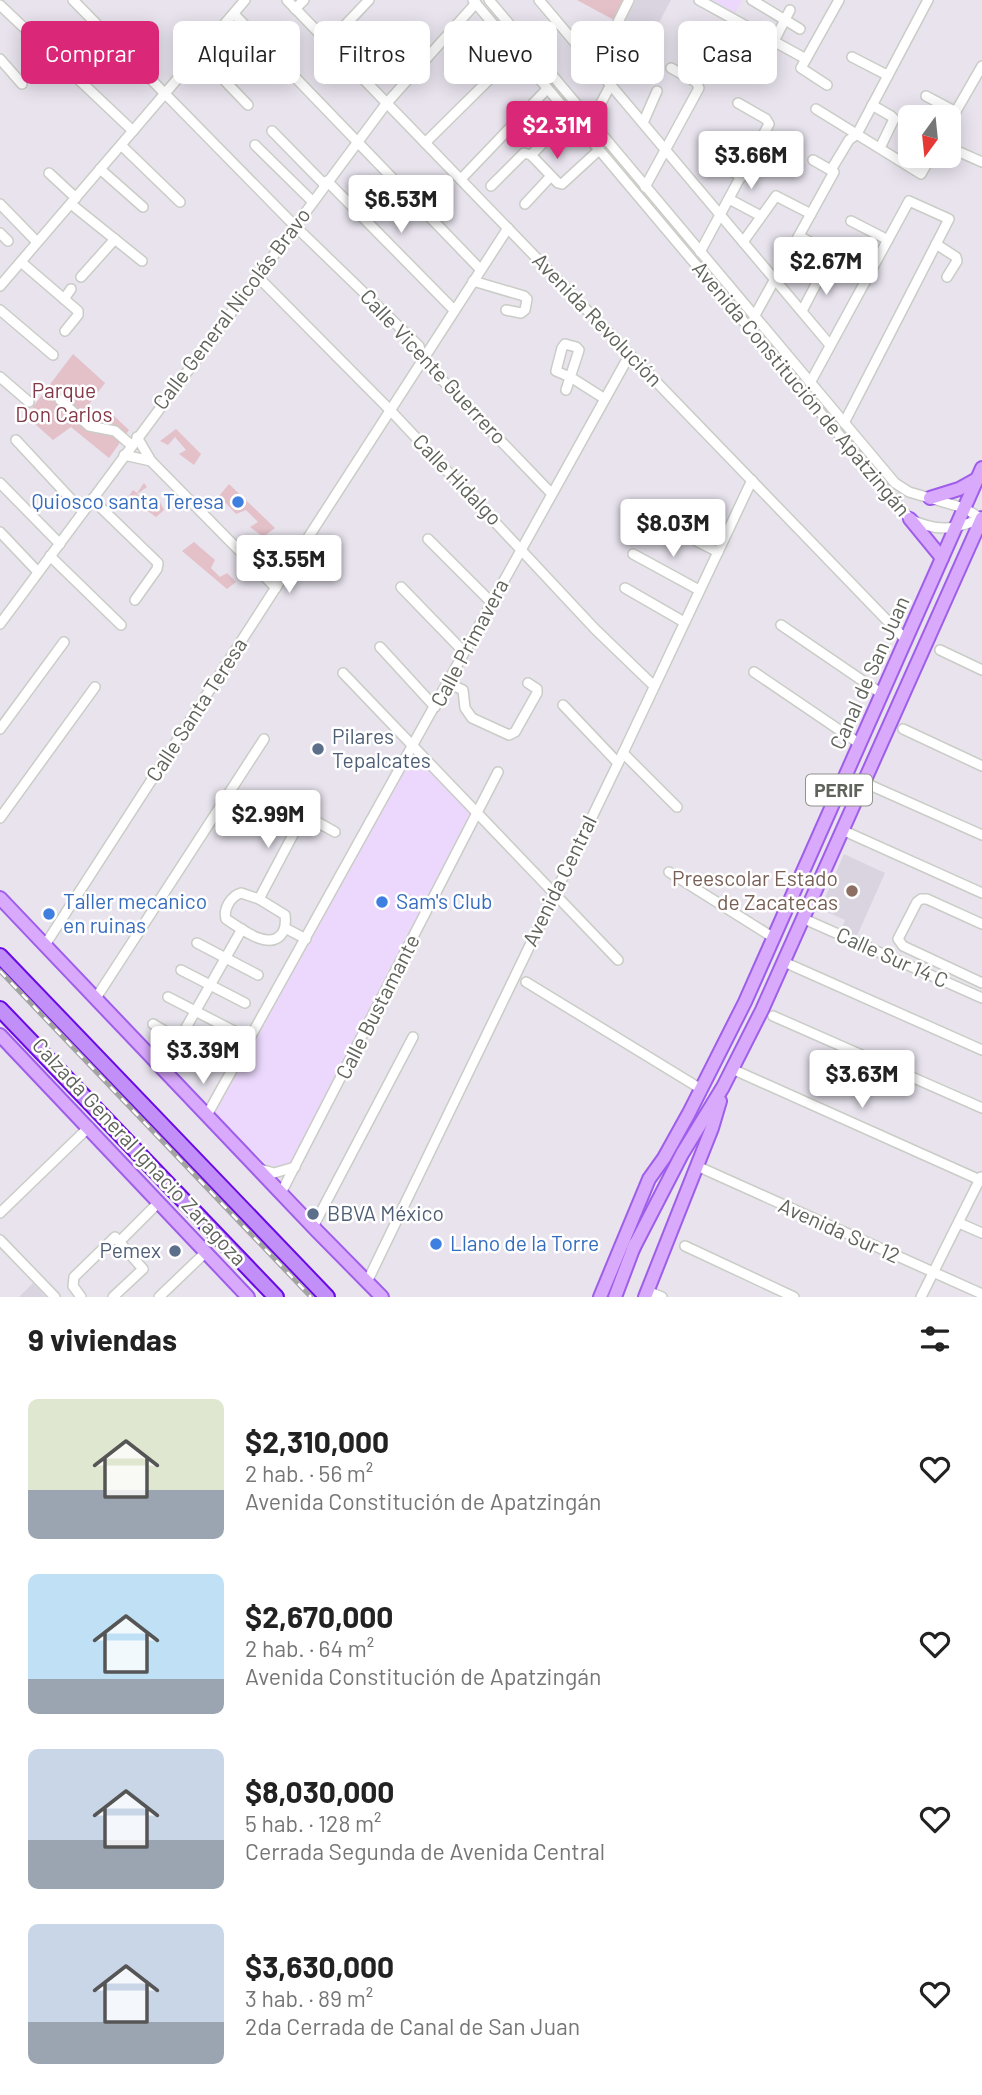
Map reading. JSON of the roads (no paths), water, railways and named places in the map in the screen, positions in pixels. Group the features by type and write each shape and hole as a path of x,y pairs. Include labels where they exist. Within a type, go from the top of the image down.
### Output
{"highway":[{"name":"Calzada General Ignacio Zaragoza","path":"0,956 327,1297"},
{"name":"Calzada General Ignacio Zaragoza","path":"0,1009 276,1297"}],"main road":[{"path":"925,497 950,493 979,473"},
{"name":"Canal de San Juan","path":"600,1297 644,1189 701,1089 774,938 979,473"},
{"path":"910,519 942,558"},
{"name":"Canal de San Juan","path":"633,1249 682,1154 723,1087 784,962 802,918 847,832 863,782 982,519"},
{"path":"0,898 382,1297"},
{"name":"Calzada General Ignacio Zaragoza","path":"0,1035 248,1297"},
{"name":"Canal de San Juan","path":"646,1294 715,1118 723,1087"},
{"name":"Canal de San Juan","path":"615,1297 664,1158"}],"street":[{"name":"Calle Vicente Guerrero","path":"73,0 295,226 419,346 423,360 551,493"},
{"path":"228,21 245,0"},
{"name":"Avenida Revolución","path":"287,0 314,27"},
{"path":"295,9 304,0"},
{"path":"349,21 369,0"},
{"name":"Avenida Constitución de Apatzingán","path":"489,0 894,483 909,492 964,508 982,519"},
{"path":"539,0 830,345"},
{"path":"618,21 629,0"},
{"path":"699,0 737,21"},
{"path":"752,0 800,29"},
{"path":"827,85 803,69 839,0"},
{"path":"831,170 849,140 857,134 928,0"},
{"name":"Avenida Constitución de Apatzingán","path":"475,1 491,21"},
{"name":"Calle General Nicolás Bravo","path":"0,624 312,201 386,104 475,1"},
{"path":"0,5 133,131"},
{"path":"777,35 790,10"},
{"path":"234,14 480,270"},
{"path":"777,43 806,59"},
{"path":"852,57 887,75"},
{"path":"0,59 21,82"},
{"path":"960,105 982,66"},
{"path":"646,187 699,85 671,68"},
{"path":"0,286 173,84"},
{"path":"228,84 248,105"},
{"name":"Avenida Revolución","path":"368,84 906,640"},
{"path":"425,143 485,84"},
{"name":"Avenida Constitución de Apatzingán","path":"543,84 910,519 934,528 955,528 982,519"},
{"path":"591,122 611,86"},
{"path":"461,179 547,89"},
{"path":"643,123 657,91"},
{"path":"926,96 943,105"},
{"path":"700,252 769,124 766,119 738,103"},
{"path":"872,105 894,119 880,148"},
{"path":"816,108 898,159"},
{"path":"272,131 454,310"},
{"path":"531,155 555,131"},
{"path":"121,145 180,202"},
{"path":"255,145 312,201"},
{"path":"491,186 524,153 531,155 562,184 599,150"},
{"path":"961,153 982,162"},
{"path":"709,159 741,177"},
{"path":"754,317 834,172 813,160"},
{"path":"912,168 921,174 924,168"},
{"path":"100,169 143,207"},
{"path":"49,173 73,201 142,261"},
{"path":"525,204 551,176"},
{"path":"743,242 776,196 811,214"},
{"path":"729,199 761,216"},
{"path":"810,383 909,201 949,219 844,423"},
{"path":"0,204 37,242"},
{"path":"851,221 888,240"},
{"name":"Calle Santa Teresa","path":"45,945 508,228"},
{"path":"0,233 8,241"},
{"path":"799,236 832,254"},
{"path":"81,277 115,239"},
{"path":"936,244 956,257 957,261 947,277"},
{"path":"21,262 79,312 65,331"},
{"path":"802,311 824,269"},
{"name":"Calle Hidalgo","path":"258,277 391,411 595,629 654,686"},
{"path":"473,281 527,299 521,313 506,310"},
{"path":"64,299 72,289"},
{"path":"0,310 53,355"},
{"name":"Calle Primavera","path":"207,1115 630,354"},
{"path":"0,377 29,402"},
{"path":"566,390 572,378 605,399"},
{"path":"60,400 88,425 115,431 134,441 276,588"},
{"path":"16,440 83,512"},
{"path":"124,455 151,461"},
{"name":"Avenida Central","path":"367,1282 752,480"},
{"path":"0,483 60,544"},
{"path":"910,519 910,503 925,497"},
{"path":"92,499 158,563 158,569 135,600"},
{"path":"665,525 718,552"},
{"path":"0,532 38,572"},
{"path":"428,539 491,602"},
{"path":"633,554 699,590"},
{"path":"50,556 121,625"},
{"path":"401,587 464,652"},
{"path":"625,588 684,622"},
{"path":"781,625 882,694"},
{"path":"0,729 64,642"},
{"path":"380,647 435,707"},
{"path":"940,650 982,670"},
{"path":"754,672 860,744"},
{"path":"343,673 618,960"},
{"path":"448,683 463,690 465,708 472,718 505,735 515,732 537,693 537,689 528,683"},
{"path":"0,818 95,687"},
{"path":"563,705 618,763"},
{"path":"903,729 982,766"},
{"path":"96,998 264,739"},
{"path":"623,753 677,807"},
{"name":"Calle Bustamante","path":"281,1194 498,772"},
{"path":"863,782 982,835"},
{"path":"285,804 335,832"},
{"path":"259,899 304,814"},
{"path":"847,832 982,893"},
{"path":"669,872 774,938"},
{"path":"241,892 281,911 286,920 285,928 278,939 272,942 226,919 225,912 236,894 241,892"},
{"path":"982,924 927,899 921,899 916,902 899,936 899,942 982,983"},
{"name":"Calle Sur 14 C","path":"802,918 982,998"},
{"path":"285,928 306,939"},
{"path":"179,1040 242,929"},
{"path":"197,943 258,975"},
{"path":"784,962 982,1050"},
{"path":"938,979 945,966"},
{"path":"181,970 244,1003"},
{"path":"526,982 701,1089"},
{"path":"168,997 234,1031"},
{"path":"773,1016 982,1108"},
{"path":"153,1024 212,1059"},
{"path":"313,1227 413,1037"},
{"path":"732,1069 981,1178 921,1297"},
{"path":"0,1213 89,1128"},
{"name":"Avenida Sur 12","path":"697,1166 982,1294"},
{"path":"259,1169 274,1172 295,1167"},
{"path":"120,1241 159,1202"},
{"path":"959,1223 982,1233"},
{"path":"81,1297 73,1286 74,1277 115,1237 143,1269 113,1297"},
{"path":"0,1240 55,1297"},
{"path":"685,1246 794,1297"},
{"path":"159,1297 206,1252"},
{"path":"646,1294 662,1297"}],"railway":[{"path":"0,971 311,1297"}],"place":[{"name":"Quiosco santa Teresa","path":"238,502"},
{"name":"Pilares Tepalcates","path":"318,749"},
{"name":"Preescolar Estado de Zacatecas","path":"852,891"},
{"name":"Sam's Club","path":"382,902"},
{"name":"Taller mecanico en ruinas","path":"49,914"},
{"name":"BBVA México","path":"313,1214"},
{"name":"Llano de la Torre","path":"436,1244"},
{"name":"Pemex","path":"175,1251"}],"park label":[{"name":"Parque Don Carlos","path":"64,403"}]}
